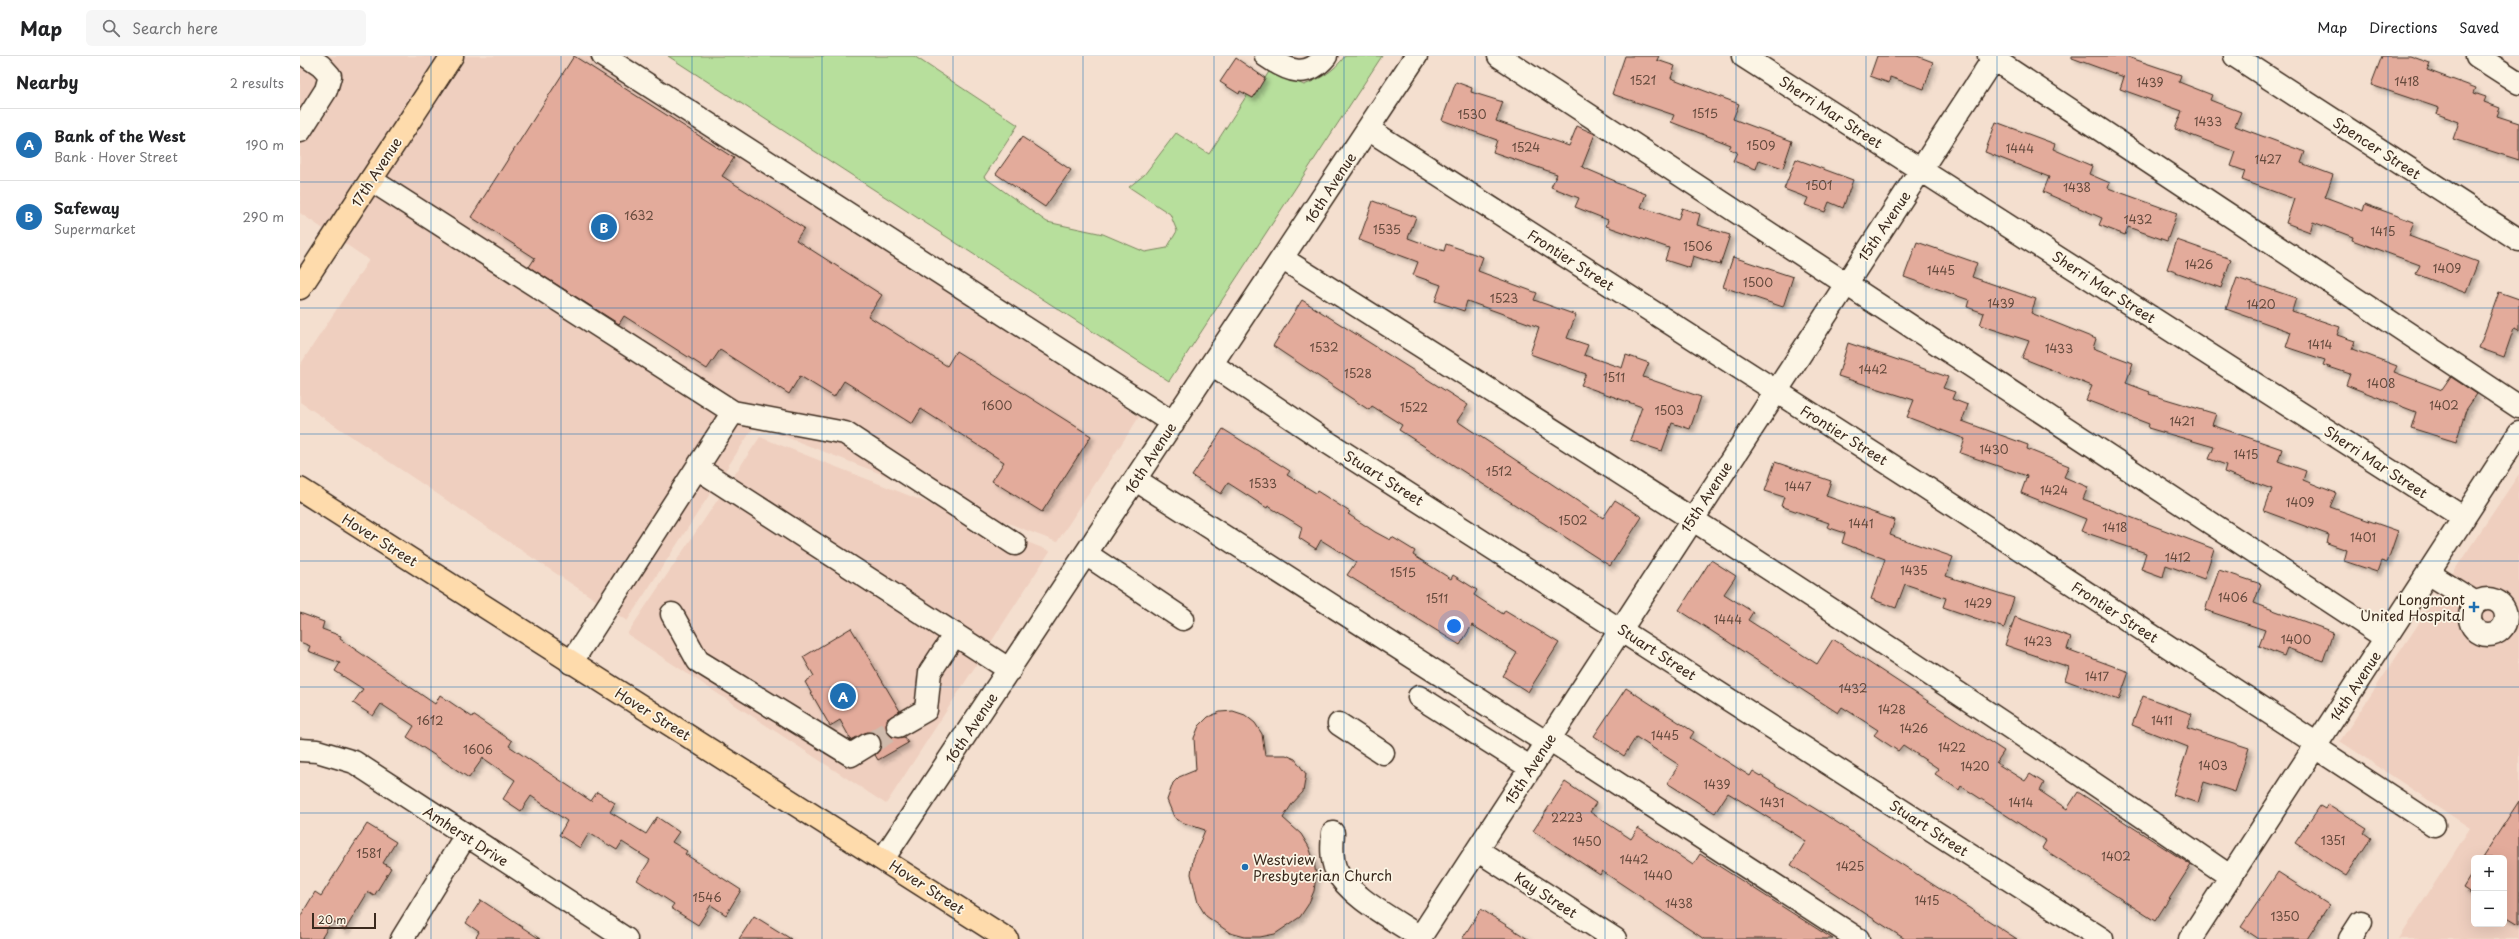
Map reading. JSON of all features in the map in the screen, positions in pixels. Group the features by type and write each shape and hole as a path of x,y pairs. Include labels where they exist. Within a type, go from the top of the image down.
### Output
{"main road":[{"name":"17th Avenue","path":"300,288 452,56"},
{"name":"Hover Street","path":"300,489 571,663 883,859 1007,939"}],"street":[{"path":"604,56 1173,423"},
{"path":"1266,56 1288,69 1302,72 1316,68 1326,56"},
{"name":"16th Avenue","path":"883,859 1213,365 1416,56"},
{"path":"1499,56 2386,638"},
{"name":"Sherri Mar Street","path":"1743,56 2464,518"},
{"name":"Spencer Street","path":"2235,56 2519,240"},
{"path":"2477,56 2519,84"},
{"path":"300,131 326,90 330,76 321,66 308,57"},
{"path":"1993,57 2519,407"},
{"name":"15th Avenue","path":"1419,938 1775,392 1922,170 1993,57"},
{"name":"Frontier Street","path":"1368,129 1775,392 2316,746 2434,825"},
{"path":"371,180 733,412 845,433 1015,544"},
{"path":"1283,259 1693,518 2035,742 2231,877"},
{"name":"Stuart Street","path":"1213,365 1324,440 1621,628 2102,939"},
{"path":"571,663 733,412"},
{"name":"14th Avenue","path":"2190,939 2519,433"},
{"path":"697,468 1010,670"},
{"path":"1136,480 1858,939"},
{"path":"1086,554 1182,619"},
{"path":"2428,572 2476,603"},
{"path":"672,614 698,661 851,755 869,744"},
{"path":"898,726 926,710 930,672 955,634"},
{"path":"1419,697 1531,768"},
{"path":"1339,724 1383,753"},
{"name":"Amherst Drive","path":"300,750 317,751 354,762 626,939"},
{"path":"1333,833 1332,850 1336,869 1348,888 1419,938"},
{"path":"402,939 466,835"},
{"name":"Kay Street","path":"1477,850 1615,939"}],"shaded area":[{"path":"300,56 605,56 1139,417 1057,542 755,425 627,621 300,402 300,365 369,260 300,213"},
{"path":"760,437 1050,551 886,804 627,634"},
{"name":"Longmont United Hospital","path":"2519,474 2519,939 2399,939 2470,828 2340,741"}],"green space":[{"path":"668,56 914,56 1018,125 984,177 1047,222 1103,234 1145,252 1167,248 1177,231 1170,214 1129,187 1144,175 1176,133 1209,154 1247,95 1253,98 1270,70 1304,85 1327,74 1345,56 1382,56 1169,381"}],"building":[{"path":"574,56 734,158 722,176 804,228 796,240 882,295 868,316 947,366 956,351 1091,436 1042,512 992,481 1004,462 921,409 912,424 844,381 834,397 800,376 789,394 720,350 707,369 624,316 619,324 529,267 535,258 471,217"},
{"path":"1625,56 1659,56 1657,60 1675,66 1671,78 1739,104 1733,119 1792,141 1783,168 1759,160 1756,169 1733,161 1737,152 1729,149 1731,145 1671,122 1674,115 1612,94"},
{"path":"1877,56 1917,56 1933,62 1924,89 1890,77 1889,83 1870,76"},
{"path":"2072,56 2125,56 2181,75 2179,82 2212,95 2210,100 2241,112 2235,126 2305,152 2301,163 2333,175 2325,197 2363,211 2365,204 2414,222 2409,236 2478,262 2466,293 2416,274 2420,265 2352,240 2353,237 2313,222 2310,232 2286,223 2294,199 2242,180 2245,171 2231,166 2236,152 2175,129 2182,111 2120,89 2124,77 2072,58"},
{"path":"2382,56 2410,56 2430,63 2427,70 2476,88 2474,93 2486,97 2484,102 2500,108 2497,116 2519,123 2519,160 2453,139 2459,122 2437,114 2439,108 2371,85"},
{"path":"1236,58 1265,78 1253,98 1240,91 1239,94 1220,82"},
{"path":"1456,82 1472,88 1471,92 1503,102 1496,121 1569,146 1577,126 1595,134 1582,167 1615,181 1614,182 1646,194 1641,207 1678,220 1682,208 1700,214 1697,225 1730,235 1720,265 1693,256 1690,268 1665,260 1669,248 1606,226 1608,220 1575,207 1579,198 1551,187 1557,174 1493,152 1497,140 1442,120"},
{"path":"1996,122 2055,144 2053,149 2092,166 2089,174 2110,183 2108,188 2177,213 2167,241 2128,227 2125,235 2099,225 2102,218 2043,192 2049,177 1985,152"},
{"path":"1022,137 1071,170 1045,207 996,174"},
{"path":"1796,159 1853,180 1843,208 1829,202 1825,212 1805,205 1808,198 1784,189"},
{"path":"1373,201 1416,217 1408,238 1444,251 1446,244 1483,257 1478,271 1537,293 1534,300 1576,315 1567,338 1588,345 1584,355 1622,368 1626,355 1649,363 1643,377 1701,397 1690,429 1672,423 1662,451 1630,440 1642,407 1581,385 1586,374 1530,354 1539,327 1467,301 1464,311 1435,301 1441,285 1413,275 1418,262 1359,240"},
{"path":"2177,240 2231,259 2221,288 2167,269"},
{"path":"1917,242 1977,263 1972,277 2036,299 2031,313 2096,339 2093,348 2133,363 2126,383 2150,392 2149,394 2216,414 2212,425 2282,449 2278,461 2306,471 2303,480 2336,493 2330,507 2398,531 2387,563 2381,561 2377,572 2344,561 2347,550 2327,543 2329,535 2264,511 2272,489 2224,472 2226,465 2209,459 2214,447 2148,428 2149,424 2086,400 2092,386 2022,358 2029,341 1980,325 1984,313 1967,307 1969,300 1904,277"},
{"path":"1733,257 1793,277 1783,307 1723,287"},
{"path":"2237,278 2296,298 2292,311 2340,327 2337,335 2355,341 2352,349 2397,366 2394,372 2442,390 2451,377 2477,394 2466,410 2456,442 2411,428 2416,412 2346,385 2350,374 2323,365 2325,360 2286,347 2291,332 2226,309"},
{"path":"2499,292 2519,299 2519,330 2514,328 2504,357 2479,348"},
{"path":"1302,300 1468,405 1457,421 1603,518 1615,500 1642,517 1610,566 1399,430 1402,425 1372,406 1369,410 1273,346"},
{"path":"1848,343 1948,377 1943,388 1955,392 1952,399 1968,405 1962,421 2028,445 2027,449 2069,466 2064,477 2088,487 2083,499 2214,549 2204,579 2166,565 2163,577 2141,569 2146,553 2081,531 2086,519 2021,493 2027,476 1960,453 1965,439 1907,417 1914,400 1838,376"},
{"path":"1223,429 1290,471 1287,475 1316,493 1317,491 1350,512 1348,514 1375,532 1390,540 1392,537 1415,551 1413,555 1451,579 1453,575 1477,590 1474,595 1503,614 1505,610 1559,643 1528,692 1503,676 1517,653 1472,625 1460,645 1347,575 1356,562 1321,540 1316,549 1299,538 1302,527 1268,506 1267,508 1228,483 1221,494 1192,476"},
{"path":"1775,462 1831,481 1826,496 1895,520 1890,535 1953,557 1946,576 2014,598 2004,628 1943,607 1946,598 1905,584 1896,608 1871,599 1885,559 1842,543 1845,533 1827,527 1829,523 1781,506 1784,497 1765,491"},
{"path":"1711,560 1736,576 1724,594 1753,612 1748,620 1817,664 1833,639 2004,751 1996,763 2025,781 2030,774 2044,783 2040,791 2067,809 2078,792 2191,865 2155,921 2042,848 2046,841 1961,786 1959,790 1935,774 1939,769 1903,745 1898,751 1874,735 1878,730 1842,707 1838,713 1679,610"},
{"path":"2219,570 2261,584 2254,603 2333,632 2323,661 2287,648 2284,656 2259,646 2265,630 2205,610"},
{"path":"300,613 324,622 322,629 341,636 340,639 435,704 440,695 472,717 473,715 512,741 509,746 591,801 597,792 615,803 610,812 646,834 657,817 679,832 672,842 687,851 685,854 741,890 726,915 711,905 698,925 671,908 674,904 637,880 650,860 622,842 617,850 589,833 580,848 559,835 567,821 531,796 521,811 503,799 515,780 483,758 469,778 407,737 414,726 381,704 373,716 353,703 363,689 335,671 340,663 308,651 310,646 300,642"},
{"path":"2015,617 2071,637 2067,649 2129,672 2119,700 2065,680 2069,667 2005,645"},
{"path":"851,628 900,711 887,719 887,732 892,737 904,737 908,743 878,760 875,755 880,750 879,737 868,732 851,740 840,720 830,726 805,682 814,676 803,657"},
{"path":"1626,688 1694,732 1690,738 1750,776 1753,771 1824,814 2017,939 1905,939 1883,925 1791,865 1806,841 1728,793 1715,813 1667,783 1679,765 1636,737 1624,756 1594,736"},
{"path":"2143,696 2192,714 2187,728 2249,748 2235,792 2204,782 2198,803 2173,795 2188,747 2132,725"},
{"path":"1233,711 1245,715 1255,723 1262,734 1265,755 1286,755 1295,759 1306,774 1303,792 1292,804 1283,818 1301,834 1309,847 1314,861 1316,876 1314,891 1308,905 1300,917 1275,934 1260,937 1245,937 1230,933 1206,916 1198,903 1191,874 1193,859 1205,830 1181,822 1174,817 1167,800 1173,783 1179,777 1196,770 1194,738 1199,726 1208,717 1220,712"},
{"path":"1565,782 1596,803 1590,812 1631,839 1638,828 1693,865 1700,854 1833,939 1704,939 1602,871 1600,875 1533,831"},
{"path":"2519,801 2519,924 2507,917 2507,855 2484,855"},
{"path":"2328,804 2367,829 2364,833 2371,838 2346,876 2295,843 2320,806 2325,809"},
{"path":"367,824 396,842 383,863 391,868 374,896 368,892 345,930 332,921 321,939 300,939 300,917 315,892 321,896"},
{"path":"2278,872 2329,905 2307,939 2259,939 2241,927"},
{"path":"2471,875 2471,893 2463,888"},
{"path":"481,900 540,939 475,939 479,932 466,923"},
{"path":"1481,909 1528,939 1462,939"},
{"path":"754,916 791,939 739,939"}],"tunnel":[{"path":"869,744 898,726"}],"place":[{"name":"Safeway","path":"604,227"},
{"name":"Longmont United Hospital","path":"2474,607"},
{"name":"Bank of the West","path":"843,696"},
{"name":"Westview Presbyterian Church","path":"1245,867"}]}
